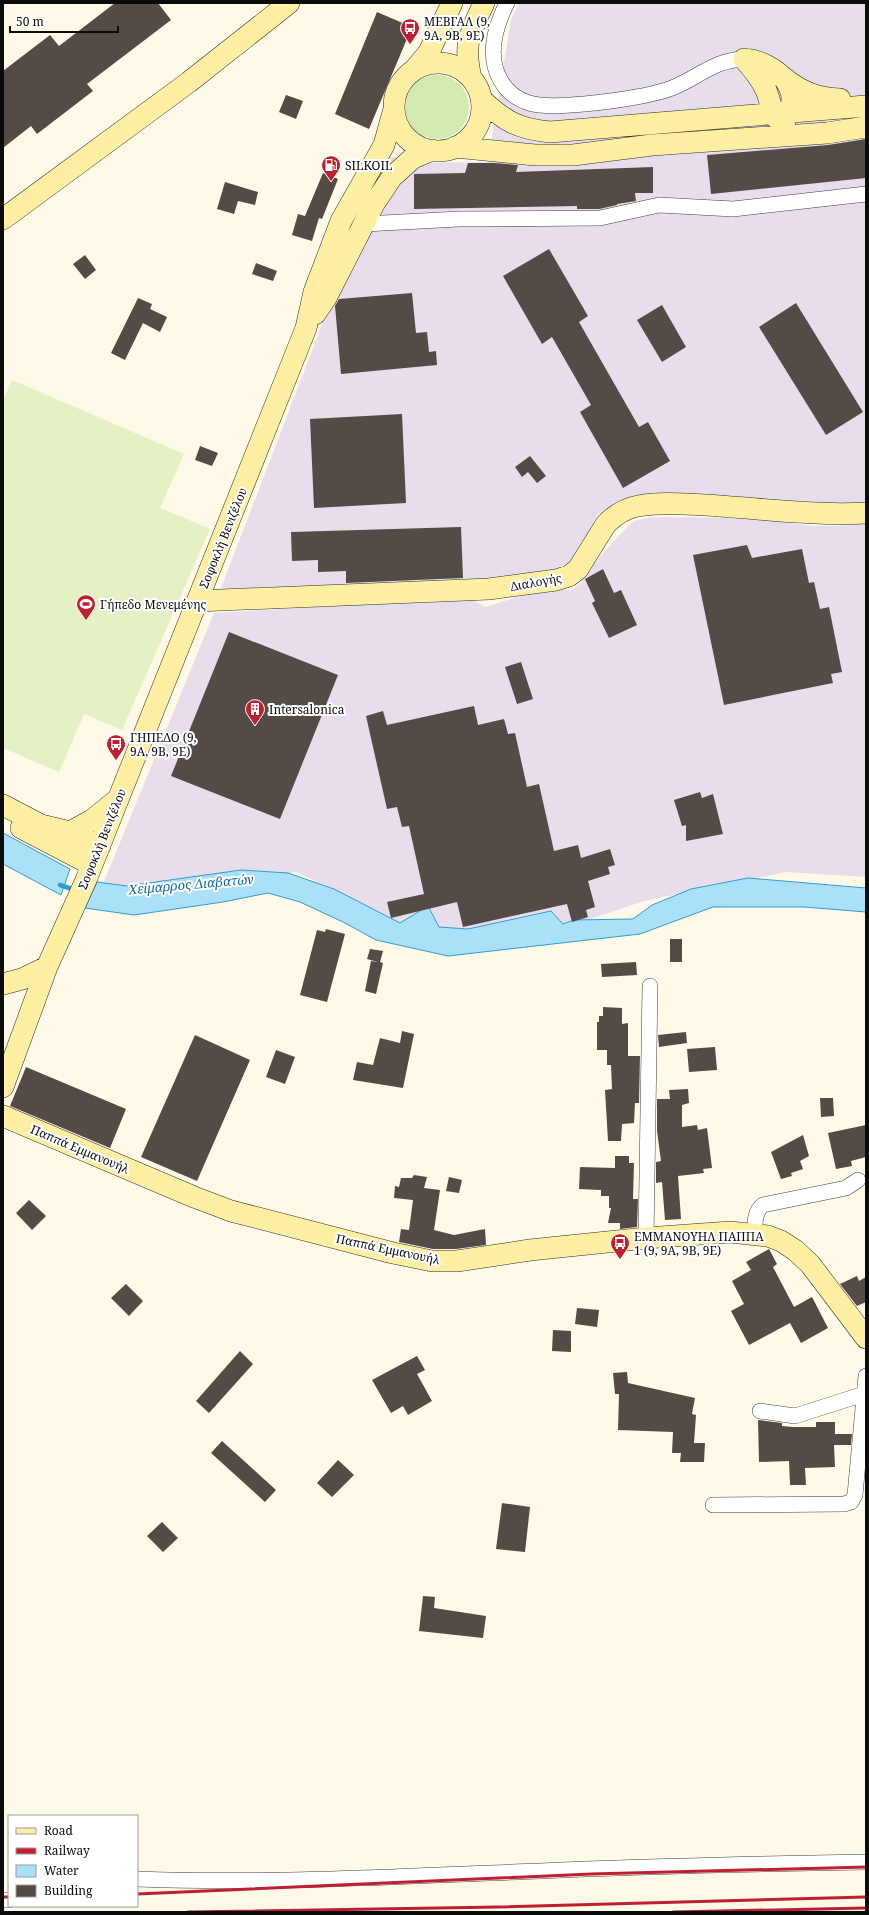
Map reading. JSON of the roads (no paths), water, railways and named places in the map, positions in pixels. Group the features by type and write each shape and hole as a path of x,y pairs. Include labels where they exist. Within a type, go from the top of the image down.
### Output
{"street":[{"path":"3,219 190,82 289,3"},
{"path":"416,69 430,64 445,63 459,68 471,78 479,91 482,106 480,121 473,134 456,147 447,150 432,150 418,146 406,136 397,124 394,109 398,88 404,79 416,69 429,52 452,3"},
{"path":"471,78 466,53 470,36 484,3"},
{"path":"507,3 498,21 494,36 493,53 495,65 505,88 515,97 528,103 543,106 560,106 655,94 686,82 718,63 730,59 752,59 768,66 793,85 811,94 822,98 866,105"},
{"path":"744,59 758,75 785,121"},
{"path":"783,77 792,92 785,121"},
{"path":"742,115 761,101 766,89"},
{"path":"481,99 498,116 532,130 550,132 742,115 785,121 827,133 866,127"},
{"path":"456,147 535,155 573,156 652,145 762,138 785,121 866,105"},
{"name":"Σοφοκλή Βενιζέλου","path":"3,1087 47,967 100,846 306,328 314,292 341,221 384,144 394,109"},
{"path":"306,328 326,298 364,224 392,177 413,158 432,150"},
{"path":"364,224 459,219 600,218 659,205 733,209 866,194"},
{"name":"Διαλογής","path":"197,601 489,589 556,580 569,576 578,569 606,524 612,518 625,510 643,505 683,504 800,512 866,513"},
{"path":"70,832 92,820 118,799"},
{"path":"3,805 41,825 70,832 100,846"},
{"path":"3,818 89,873"},
{"path":"3,984 22,979 47,967"},
{"path":"646,1238 650,986"},
{"name":"Παππά Εμμανουήλ","path":"3,1116 194,1197 231,1211 441,1262 530,1250 646,1238 730,1232 768,1236 780,1240 795,1250 810,1264 866,1338"},
{"path":"755,1234 755,1221 759,1209 763,1205 846,1188 858,1180"},
{"path":"713,1505 844,1504 850,1502 856,1495 866,1376"},
{"path":"760,1411 795,1416 864,1394"},
{"path":"138,1879 179,1881 345,1879 649,1866 866,1862"}],"water":[{"path":"3,833 70,869 61,895 3,864"},
{"path":"241,870 288,873 334,889 400,923 428,906 439,927 468,929 551,911 563,924 574,920 633,919 652,905 691,889 748,878 866,888 866,912 804,907 713,907 640,934 448,956 376,940 343,922 300,902 268,893 223,902 134,915 85,908 97,882 127,886"}],"waterway":[{"name":"Χείμαρρος Διαβατών","path":"60,885 75,890"}],"railway":[{"path":"138,1894 591,1874 866,1867"},
{"path":"3,1897 8,1897"},
{"path":"188,1912 498,1907 866,1897"},
{"path":"673,1912 866,1908"}],"place":[{"name":"ΜΕΒΓΑΛ (9, 9Α, 9Β, 9Ε)","path":"410,45"},
{"name":"SILKOIL","path":"331,182"},
{"name":"Γήπεδο Μενεμένης","path":"86,621"},
{"name":"Intersalonica","path":"255,726"},
{"name":"ΓΗΠΕΔΟ (9, 9Α, 9Β, 9Ε)","path":"116,761"},
{"name":"ΕΜΜΑΝΟΥΗΛ ΠΑΠΠΑ 1 (9, 9Α, 9Β, 9Ε)","path":"620,1260"}]}
